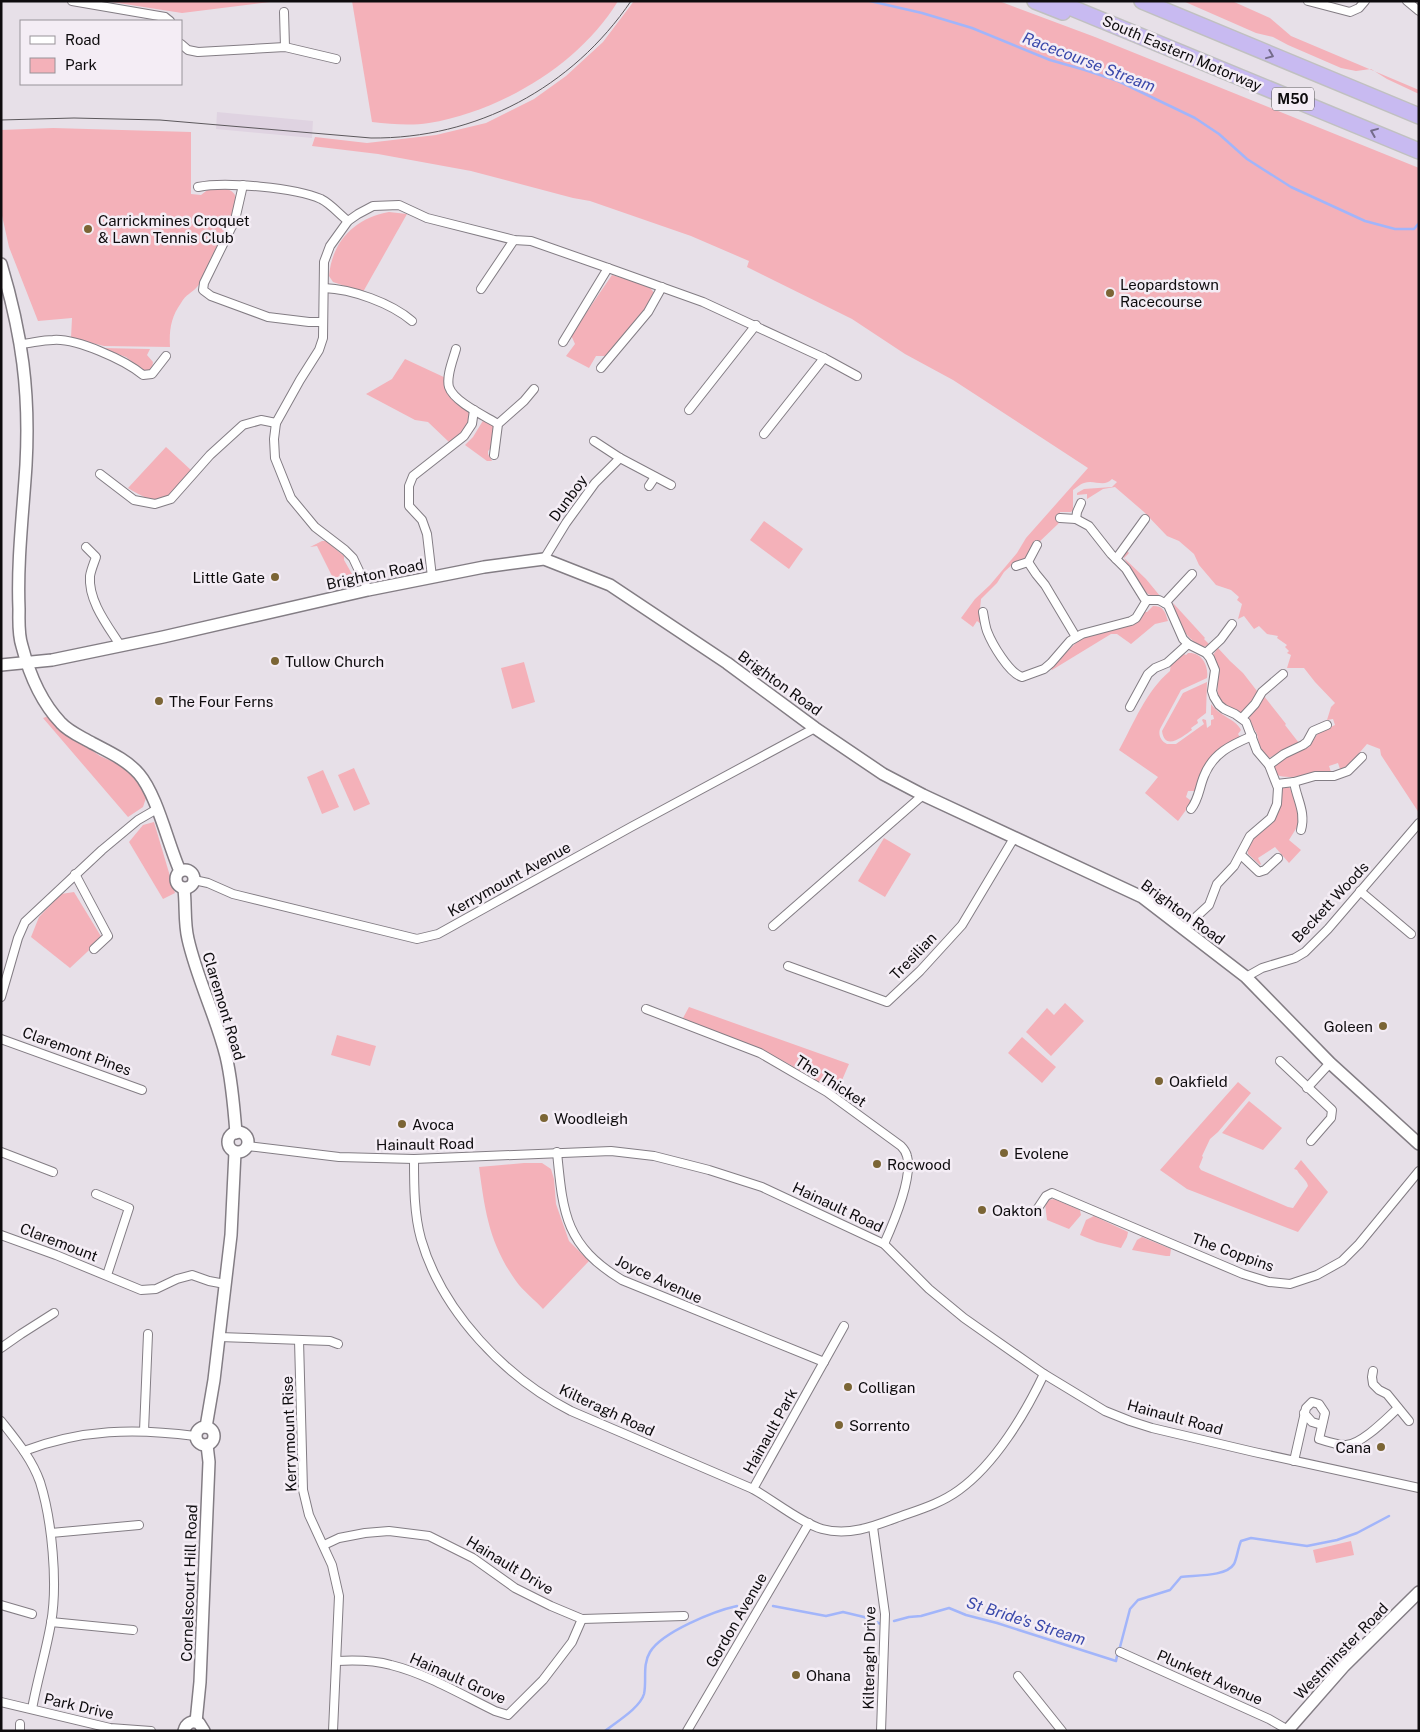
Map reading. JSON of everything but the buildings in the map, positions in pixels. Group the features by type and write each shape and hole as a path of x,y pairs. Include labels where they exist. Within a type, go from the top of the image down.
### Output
{"highway":[{"path":"1036,1 1086,21 1148,40"},
{"name":"South Eastern Motorway","path":"1055,1 1419,151"},
{"name":"M50","path":"1142,1 1419,116"},
{"path":"1160,1 1174,7 1194,23"}],"street":[{"path":"72,1 165,17 169,20"},
{"path":"1308,1 1350,12 1359,8 1365,1"},
{"path":"1407,1 1419,12"},
{"path":"284,12 285,47"},
{"path":"182,45 188,50 198,52 285,47 336,60"},
{"path":"198,187 220,184 281,190 322,200 348,221"},
{"path":"243,185 235,220 204,283 203,290 211,296 268,317 323,322"},
{"path":"368,590 353,558 314,527 290,498 275,458 276,423 319,350 323,322 324,262 330,246 348,221 374,206 399,205 427,218 514,240 531,241 608,268 703,302 824,358 857,376"},
{"path":"481,289 514,240"},
{"path":"1,264 5,292 22,344 28,414 19,561 18,597 21,643 34,682 61,723 76,734 131,764 141,776 157,810 180,871"},
{"path":"563,342 608,268"},
{"path":"324,288 360,294 401,313 412,321"},
{"path":"601,368 648,312 662,288"},
{"path":"689,410 756,326"},
{"path":"22,344 54,339 77,343 133,366 143,375 152,374 166,356"},
{"path":"456,349 450,369 449,386 454,396 498,424"},
{"path":"764,434 824,358"},
{"path":"494,455 498,424 534,390"},
{"path":"432,577 427,534 422,520 409,506 409,486 414,476 464,436 472,424 474,410"},
{"path":"100,474 134,500 155,504 171,499 210,455 243,425 261,420 276,423"},
{"path":"594,441 620,458 671,485"},
{"name":"Dunboy","path":"544,559 566,523 595,483 620,458"},
{"path":"649,486 655,477"},
{"path":"1076,519 1077,512 1082,503"},
{"path":"1060,518 1076,519 1088,526 1126,569 1146,600"},
{"path":"1116,558 1145,519"},
{"path":"1016,566 1028,562 1037,544"},
{"path":"86,547 96,557 90,576 91,591 104,620 120,645"},
{"name":"Brighton Road","path":"1,665 52,660 163,637 368,590 484,567 544,559 610,585 727,663 883,774 923,795 1142,897 1246,977 1330,1063 1419,1144"},
{"path":"1028,562 1045,585 1076,637"},
{"path":"1165,603 1192,574"},
{"path":"1146,600 1159,600 1165,603 1188,644 1206,653 1213,663 1215,670 1212,691 1219,705 1246,722 1256,751 1269,765 1277,784 1277,804 1271,818 1250,836 1234,866 1217,884 1209,905 1183,929"},
{"path":"983,612 988,633 1008,666 1014,673 1022,677 1044,669 1076,637 1093,630 1131,621 1136,618 1146,600"},
{"path":"1206,653 1221,639 1232,624"},
{"path":"1130,707 1148,674 1167,663 1188,644"},
{"path":"1242,718 1255,704 1262,692 1283,674"},
{"path":"1269,765 1284,754 1303,745 1314,731 1327,725"},
{"name":"Kerrymount Avenue","path":"194,880 208,883 233,894 417,939 438,934 631,827 816,728"},
{"path":"1191,809 1199,794 1204,776 1216,756 1226,748 1252,736"},
{"path":"1277,784 1294,782 1315,776 1334,776 1344,773 1362,757"},
{"path":"1294,782 1304,817 1302,830"},
{"path":"774,926 923,795"},
{"path":"1,997 18,938 25,922 75,874 138,820 157,810"},
{"name":"Beckett Woods","path":"1246,977 1262,968 1295,958 1305,952 1328,929 1419,823"},
{"name":"Tresilian","path":"788,966 887,1002 920,971 962,925 1014,838"},
{"path":"1241,854 1259,872 1265,870 1278,858"},
{"path":"180,871 191,872 194,880 192,886 184,889 180,888 176,883 176,877 180,871"},
{"path":"75,874 108,936 94,949"},
{"name":"Claremont Road","path":"184,889 187,936 195,968 216,1023 226,1057 236,1133"},
{"path":"1360,891 1411,934"},
{"name":"The Thicket","path":"646,1009 760,1053 827,1092 901,1146 907,1154 907,1174 899,1208 884,1244"},
{"name":"Claremont Pines","path":"1,1039 142,1090"},
{"path":"1280,1061 1332,1110 1331,1118 1311,1141"},
{"path":"1307,1088 1330,1063"},
{"path":"236,1133 245,1136 248,1142 241,1152 235,1152 229,1148 228,1141 230,1136 236,1133"},
{"name":"Hainault Road","path":"247,1146 339,1157 414,1160 596,1151 635,1153 700,1168 762,1187 884,1244 948,1306 1044,1374 1105,1411 1130,1422 1294,1461 1419,1488"},
{"path":"1,1152 53,1172"},
{"path":"235,1152 231,1235 219,1337 330,1341 338,1344"},
{"name":"Joyce Avenue","path":"557,1152 563,1206 569,1226 579,1243 606,1270 622,1280 824,1362"},
{"name":"Kilteragh Road","path":"414,1160 417,1220 422,1242 440,1284 455,1307 501,1363 524,1382 560,1405 604,1426 753,1488"},
{"name":"The Coppins","path":"1038,1208 1046,1196 1052,1193 1243,1274 1268,1282 1290,1284 1318,1275 1342,1260 1359,1244 1419,1171"},
{"name":"Claremount","path":"96,1194 129,1208 107,1275"},
{"name":"Claremount","path":"1,1235 107,1275 141,1290 156,1289 177,1279 192,1275 208,1281 225,1284"},
{"path":"1,1348 54,1313"},
{"name":"Hainault Park","path":"844,1326 753,1488 809,1523 823,1529 841,1531 873,1527 932,1505 949,1496 967,1483 1005,1441 1030,1403 1044,1374"},
{"path":"144,1431 148,1334"},
{"name":"Cornelscourt Hill Road","path":"184,1731 187,1724 200,1726 200,1682 209,1472 207,1445 213,1441 214,1434 212,1429 206,1427 219,1337"},
{"name":"Kerrymount Rise","path":"300,1340 303,1490 309,1515 324,1545 336,1576 339,1596 333,1731"},
{"path":"1373,1371 1373,1384 1387,1394 1409,1421"},
{"path":"1294,1461 1304,1413 1312,1402 1319,1404 1325,1414 1318,1439 1335,1444 1348,1445 1359,1441 1398,1408"},
{"path":"1304,1413 1312,1422 1322,1424"},
{"path":"1,1421 24,1451 40,1482 51,1533 53,1584 51,1622 32,1709"},
{"path":"195,1436 199,1429 206,1427"},
{"path":"24,1451 43,1444 89,1434 144,1431 195,1436"},
{"path":"195,1436 199,1443 207,1445"},
{"name":"Gordon Avenue","path":"686,1731 809,1523"},
{"path":"51,1533 139,1525"},
{"name":"Kilteragh Drive","path":"873,1527 885,1614 881,1731"},
{"name":"Hainault Drive","path":"324,1545 339,1538 366,1532 389,1531 429,1536 473,1558 515,1588 551,1606 582,1618 684,1616"},
{"name":"Westminster Road","path":"1287,1730 1344,1666 1419,1592"},
{"path":"1,1605 32,1614"},
{"name":"Hainault Grove","path":"337,1661 362,1660 391,1665 420,1675 495,1711 508,1715 549,1672 572,1642 582,1618"},
{"path":"51,1622 133,1630"},
{"name":"Plunkett Avenue","path":"1120,1652 1269,1719 1287,1730"},
{"path":"1018,1676 1062,1731"},
{"name":"Park Drive","path":"1,1702 110,1730 151,1731"}],"shaded area":[{"path":"217,112 313,121 312,138 216,129"}],"green space":[{"path":"105,1 277,1 182,13"},
{"path":"352,1 618,1 602,24 583,45 536,81 484,108 456,117 408,125 372,122"},
{"name":"Leopardstown Racecourse","path":"634,1 999,1 1095,37 1419,168 1419,813 1381,755 1380,749 1367,744 1348,766 1340,769 1338,763 1329,766 1331,772 1295,777 1277,774 1274,768 1276,764 1289,755 1309,747 1318,733 1335,725 1333,719 1327,720 1331,707 1335,703 1304,668 1287,668 1291,655 1287,653 1289,651 1285,647 1287,645 1277,638 1278,636 1267,634 1259,626 1254,629 1244,616 1238,619 1242,604 1237,600 1239,597 1231,590 1216,585 1199,565 1194,554 1179,541 1167,536 1144,512 1115,487 1103,489 1087,499 1087,494 1077,495 1077,493 1084,489 1112,487 1117,482 1112,479 1106,483 1084,483 1073,490 1073,510 1071,512 1060,512 1058,524 1037,544 1034,541 1027,558 1015,562 981,599 982,625 977,621 973,627 961,618 975,599 990,585 1017,553 1026,538 1088,468 953,380 905,354 852,319 747,267 749,261 691,236 590,201 471,171 378,154 312,146 315,137 367,143 436,135 486,123 534,99 566,76 603,42"},
{"path":"1183,1 1232,1 1270,18 1291,36 1370,69 1356,71 1341,68 1273,37 1256,33"},
{"path":"1375,71 1419,90 1419,94 1387,79"},
{"name":"Carrickmines Croquet & Lawn Tennis Club","path":"53,128 191,132 191,194 201,195 210,188 217,188 227,189 235,195 233,213 215,256 202,280 183,300 175,313 170,329 170,347 104,346 71,338 72,318 38,321 9,247 1,211 1,130"},
{"path":"389,212 407,214 363,292 333,282 329,276 331,263 340,242 347,233 366,220"},
{"path":"612,275 649,286 654,293 640,317 608,354 596,356 589,368 566,356 575,344 571,335"},
{"path":"101,348 150,349 147,355 153,362 152,368 145,372 126,357"},
{"path":"405,359 448,379 448,387 473,410 466,430 450,443 428,422 415,420 366,394 392,379"},
{"path":"484,419 495,420 493,446 488,451 492,461 487,461 465,445 473,437"},
{"path":"166,447 192,471 177,488 164,498 157,499 140,495 128,488"},
{"path":"764,521 803,549 789,569 750,540"},
{"path":"326,541 344,556 344,560 352,574 333,578 317,546 310,547"},
{"path":"1127,551 1129,553 1124,558 1123,556"},
{"path":"1124,558 1146,579 1160,596 1148,594"},
{"path":"1173,603 1210,645 1203,647 1186,634 1180,624"},
{"path":"1153,606 1162,608 1168,621 1155,624 1131,644 1117,634 1111,634 1052,670 1050,668 1079,640 1096,632 1128,625 1139,620"},
{"path":"1218,648 1243,673 1257,691 1256,697 1244,712 1238,712 1226,705 1219,697 1218,669 1213,655"},
{"path":"1188,653 1201,657 1206,665 1207,678 1181,690 1160,729 1159,733 1162,740 1167,744 1176,744 1204,724 1203,719 1206,720 1207,728 1211,725 1211,720 1214,719 1213,715 1211,715 1211,704 1241,730 1238,734 1240,737 1222,747 1210,758 1195,791 1188,791 1186,797 1191,803 1178,821 1145,793 1158,777 1119,750 1147,698 1170,671 1171,664"},
{"path":"524,662 535,702 512,709 501,668"},
{"path":"1207,682 1206,713 1197,720 1198,723 1191,728 1192,730 1175,741 1167,741 1162,731 1183,693"},
{"path":"1264,696 1299,743 1269,758 1265,757 1260,749 1257,734 1249,720 1250,715"},
{"path":"52,715 81,743 100,756 134,771 148,792 143,807 128,817 43,718"},
{"path":"354,768 370,804 354,811 338,775"},
{"path":"323,770 339,807 322,814 307,777"},
{"path":"1289,787 1291,790 1299,813 1299,822 1289,840 1301,850 1289,863 1275,847 1258,858 1260,865 1248,854 1248,848 1255,837 1276,815 1281,804 1281,789"},
{"path":"154,822 175,893 163,899 129,842 143,825"},
{"path":"884,838 911,854 885,897 858,881"},
{"path":"74,892 102,938 70,968 31,937 39,917 61,894"},
{"path":"1065,1003 1084,1021 1051,1056 1026,1032 1047,1008 1054,1015"},
{"path":"689,1007 849,1064 836,1094 781,1060 683,1018"},
{"path":"337,1035 376,1046 370,1066 331,1055"},
{"path":"1022,1037 1056,1067 1042,1083 1008,1053"},
{"path":"1238,1082 1251,1093 1210,1139 1199,1167 1201,1170 1293,1208 1308,1186 1297,1170 1294,1169 1301,1160 1328,1192 1298,1232 1187,1189 1160,1170"},
{"path":"1249,1101 1282,1128 1263,1150 1222,1133"},
{"path":"542,1163 551,1169 554,1179 556,1204 569,1241 589,1261 543,1309 519,1285 507,1267 494,1240 486,1212 479,1167"},
{"path":"1054,1199 1080,1210 1081,1215 1069,1229 1047,1220 1045,1204 1048,1200"},
{"path":"1094,1216 1128,1232 1121,1248 1097,1242 1080,1235 1086,1220"},
{"path":"1142,1237 1171,1249 1170,1256 1132,1250 1137,1240"},
{"path":"1351,1541 1354,1555 1316,1563 1313,1550"}],"waterway":[{"name":"Racecourse Stream","path":"870,1 922,13 972,28 1050,60 1118,81 1195,118 1219,134 1247,159 1291,187 1365,221 1395,229 1414,229 1419,223"},
{"name":"St Bride's Stream","path":"1120,1647 1130,1609 1138,1600 1170,1590 1181,1577 1217,1573 1230,1568 1235,1562 1241,1541 1251,1538 1307,1546 1337,1540 1357,1533 1389,1516"},
{"name":"St Bride's Stream","path":"605,1731 633,1709 642,1699 645,1689 646,1662 656,1644 689,1623 715,1612 737,1606"},
{"name":"St Bride's Stream","path":"773,1606 826,1616 843,1612 864,1617 881,1624"},
{"name":"St Bride's Stream","path":"894,1621 949,1608 966,1615 1116,1661 1117,1656"}],"tram line":[{"path":"1,120 74,118 160,120 371,138 410,136 448,129 484,118 518,102 550,83 580,59 607,32 631,1"}],"place":[{"name":"Carrickmines Croquet & Lawn Tennis Club","path":"88,229"},
{"name":"Leopardstown Racecourse","path":"1110,293"},
{"name":"Little Gate","path":"275,577"},
{"name":"Tullow Church","path":"275,661"},
{"name":"The Four Ferns","path":"159,701"},
{"name":"Goleen","path":"1383,1026"},
{"name":"Oakfield","path":"1159,1081"},
{"name":"Woodleigh","path":"544,1118"},
{"name":"Avoca","path":"402,1124"},
{"name":"Evolene","path":"1004,1153"},
{"name":"Rocwood","path":"877,1164"},
{"name":"Oakton","path":"982,1210"},
{"name":"Colligan","path":"848,1387"},
{"name":"Sorrento","path":"839,1425"},
{"name":"Cana","path":"1381,1447"},
{"name":"Ohana","path":"796,1675"}]}
